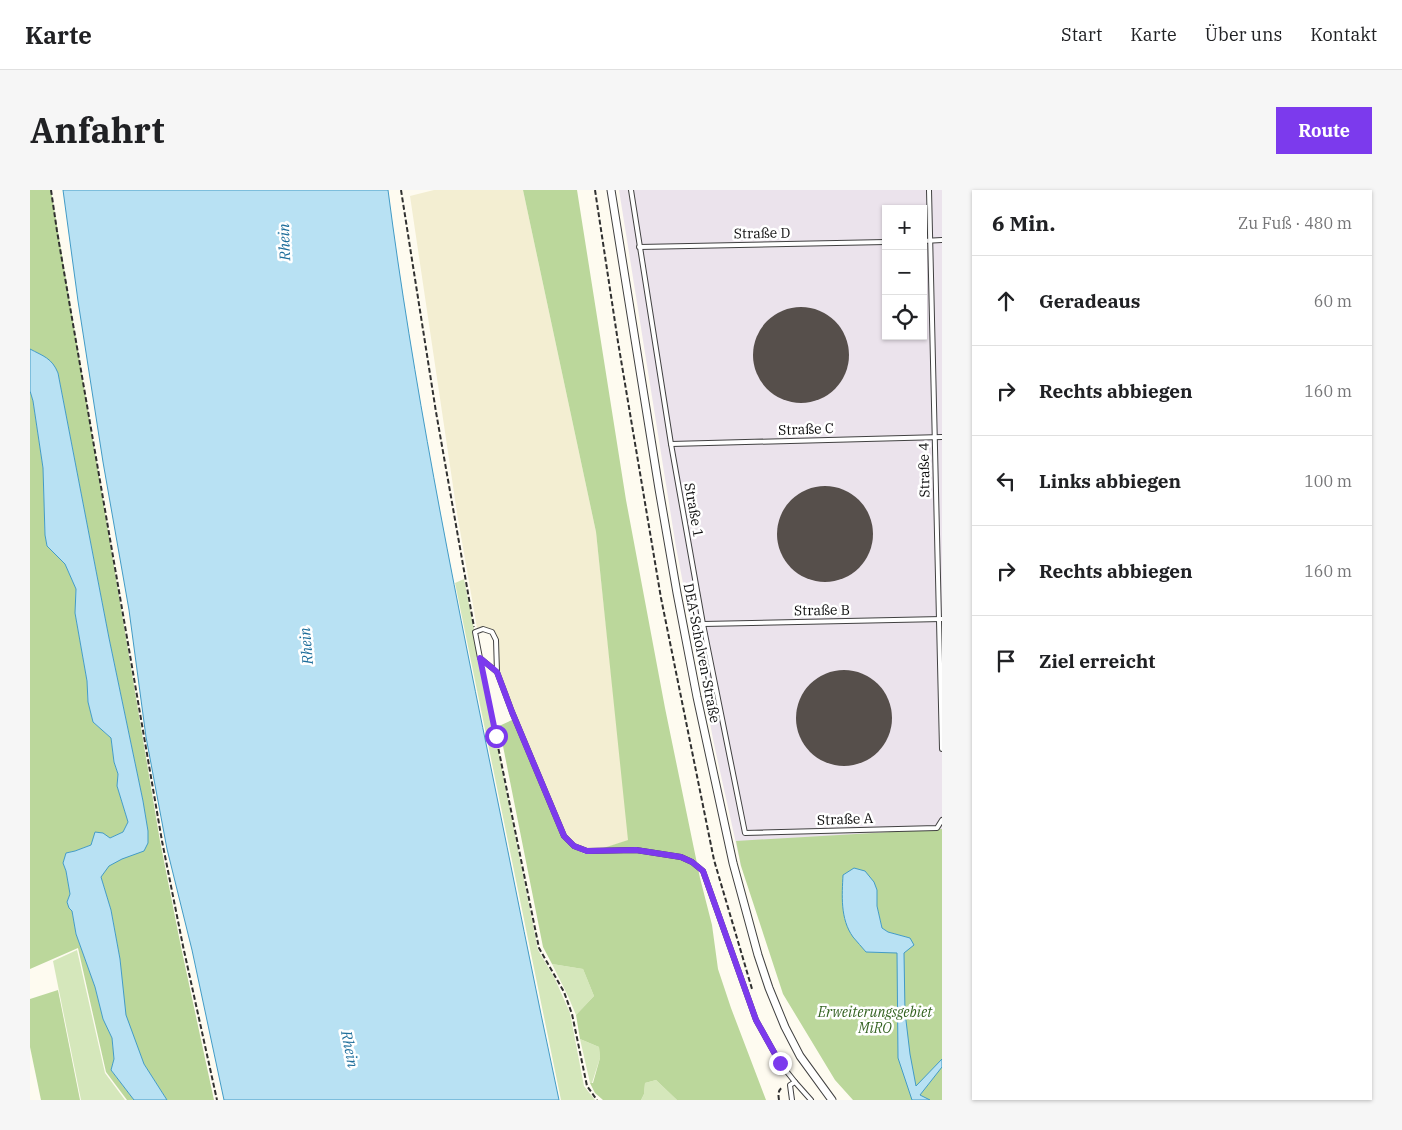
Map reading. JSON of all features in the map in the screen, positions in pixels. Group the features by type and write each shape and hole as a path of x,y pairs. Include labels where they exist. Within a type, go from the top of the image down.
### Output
{"street":[{"name":"DEA-Scholven-Straße","path":"611,190 675,583 697,697 733,862 758,955 785,1027 800,1056 832,1100"}],"lane":[{"name":"Straße 1","path":"631,190 671,444 703,624 745,833"},
{"name":"Straße 4","path":"928,190 942,749"},
{"path":"930,241 942,240"},
{"name":"Straße D","path":"640,248 882,242"},
{"name":"Straße C","path":"671,444 942,437"},
{"name":"Straße B","path":"703,624 940,619"},
{"path":"497,672 480,658 475,632 483,628 492,632 496,640 497,672 512,712 564,836 574,846 587,851 636,850 681,857 692,862 703,871 756,1020 792,1084 811,1100"},
{"name":"Straße A","path":"745,833 937,828 942,820"},
{"path":"792,1084 792,1100"}],"path":[{"path":"51,190 162,841 217,1100"},
{"path":"401,190 436,412 475,632"},
{"path":"595,190 618,342 661,598 714,860 753,990"},
{"path":"480,658 539,948 567,999 577,1031 587,1086 597,1100"},
{"path":"779,1100 778,1094 780,1090 792,1084"}],"shaded area":[{"path":"434,190 523,190 596,532 629,840 598,850 579,846 567,836 517,720 500,671 495,633 483,627 477,628 457,513 410,196"},
{"path":"619,190 942,190 942,865 866,868 741,866 714,744 676,547"}],"green space":[{"path":"30,190 51,190 160,841 214,1100 167,1100 144,1064 125,1015 120,959 111,910 101,877 108,866 148,843 148,831 58,373 50,361 30,349"},
{"path":"523,190 577,190 626,500 665,708 700,878 712,925 718,969 766,1100 677,1100 656,1080 645,1083 644,1094 641,1100 603,1100 595,1093 590,1083 593,1083 600,1058 599,1047 580,1039 576,1015 594,996 583,969 552,964 543,947 499,726 512,720 562,838 573,848 585,854 628,840 596,532"},
{"path":"30,391 43,468 47,546 65,564 76,589 75,613 87,681 88,702 93,722 111,738 114,762 118,774 117,786 128,822 123,832 110,838 95,832 91,845 66,853 63,863 70,894 67,902 72,911 76,934 95,987 103,1019 112,1038 114,1059 111,1070 134,1100 127,1100 106,1072 78,948 30,969"},
{"path":"464,579 538,950 555,979 570,1013 584,1086 595,1100 561,1100 455,583"},
{"name":"Erweiterungsgebiet MiRO","path":"942,829 942,1100 853,1100 835,1080 783,994 741,866 736,841","holes":["877,890 877,906 882,928 888,932 910,938 866,952 852,935 844,917"]},
{"path":"77,950 105,1073 125,1100 81,1100 53,961"},
{"path":"552,964 583,969 594,996 576,1015 568,996"},
{"path":"58,990 80,1100 41,1100 30,1047 30,999"},
{"path":"580,1039 599,1047 600,1058 592,1083 590,1083"},
{"path":"656,1080 677,1100 641,1100 644,1094 645,1083"}],"water":[{"name":"Rhein","path":"63,190 388,190 409,334 447,549 559,1100 224,1100 192,950 167,849 146,737 129,610 103,462"},
{"path":"30,349 50,361 58,373 109,638 143,801 148,831 148,843 144,851 109,866 101,877 111,910 120,959 126,1015 144,1064 167,1100 134,1100 111,1070 114,1059 112,1038 103,1019 95,987 76,934 72,911 67,902 70,894 63,863 66,853 91,845 95,832 103,833 110,838 123,832 128,822 117,786 118,774 114,762 111,738 93,722 88,702 87,681 75,613 76,589 65,564 47,546 43,468 30,391"},
{"path":"854,868 865,871 874,882 877,890 877,906 882,928 888,932 910,938 914,945 904,953 905,1012 916,1086 942,1059 942,1067 920,1095 930,1100 912,1100 898,1058 897,953 866,952 853,937 846,923 842,891 843,875"}],"building":[{"path":"801,307 819,311 835,321 845,337 849,355 845,373 835,389 819,399 801,403 783,399 767,389 757,373 753,355 757,337 767,321 783,311"},
{"path":"825,486 843,490 859,500 869,516 873,534 869,552 859,568 843,578 825,582 807,578 791,568 781,552 777,534 781,516 791,500 807,490"},
{"path":"844,670 862,674 878,684 888,700 892,718 888,736 878,752 862,762 844,766 826,762 810,752 800,736 796,718 800,700 810,684 826,674"}],"route":[{"path":"496,736 480,658 497,672 564,836 574,846 587,851 636,850 681,857 692,862 703,871 756,1020 780,1063"}]}
